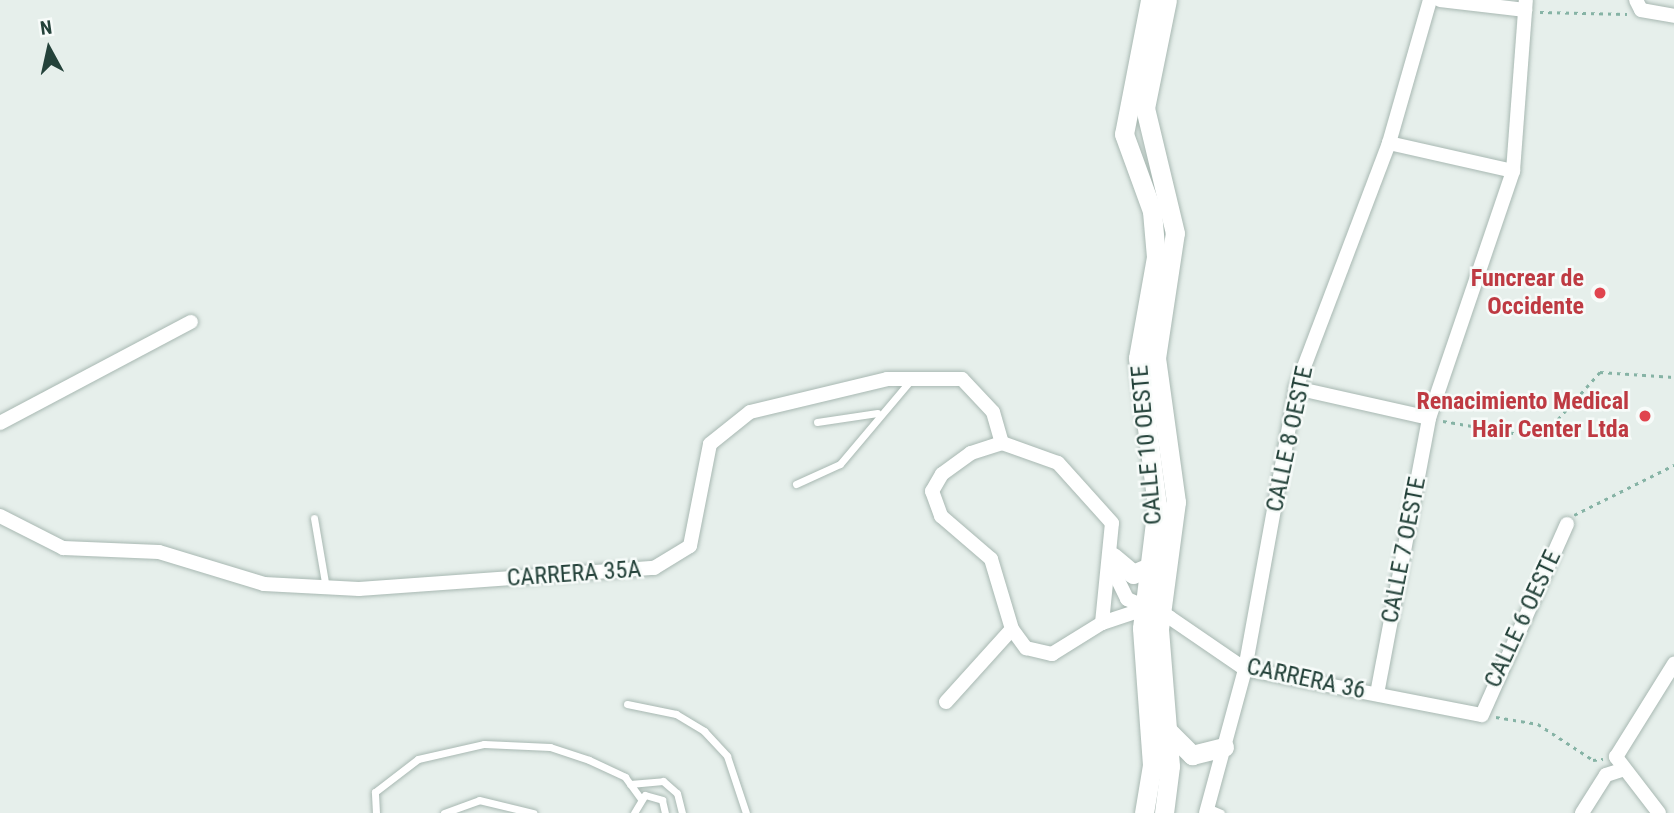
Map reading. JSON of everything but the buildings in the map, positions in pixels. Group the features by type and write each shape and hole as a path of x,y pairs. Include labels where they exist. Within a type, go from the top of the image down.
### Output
{"main road":[{"name":"CALLE 10 OESTE","path":"1150,0 1124,134 1152,211 1156,257 1138,358 1157,505 1152,566 1153,612 1169,732 1166,809"},
{"name":"CALLE 10 OESTE","path":"1144,813 1152,765 1142,655 1177,502 1156,358 1175,233 1145,108 1167,0"},
{"path":"1113,557 1126,572 1152,566"},
{"path":"1169,732 1192,755 1224,747"}],"street":[{"name":"CALLE 8 OESTE","path":"1206,810 1245,669 1296,388 1389,143 1430,0"},
{"path":"1440,0 1525,5"},
{"name":"CALLE 7 OESTE","path":"1377,694 1429,418 1513,172 1525,5"},
{"path":"1639,5 1674,16"},
{"path":"1389,143 1513,172"},
{"path":"0,423 191,322"},
{"name":"CARRERA 35A","path":"0,516 64,548 159,552 264,584 326,589 654,568 690,546 710,444 724,428 750,412 915,376 961,379 980,393 1002,443"},
{"path":"1296,388 1429,418"},
{"path":"1102,623 1113,557 1112,523 1058,463 1002,443 971,453 942,474 932,491 948,525 991,559 1012,629 1026,648 1052,654 1102,623 1153,612"},
{"name":"CALLE 6 OESTE","path":"1482,715 1567,524"},
{"name":"CARRERA 36","path":"1113,557 1119,590 1245,669 1482,715"},
{"path":"946,702 1012,629"},
{"path":"1582,813 1606,775 1619,763 1674,664"},
{"path":"1619,763 1659,813"}],"lane":[{"path":"796,484 832,470 869,435 877,413 915,376"},
{"path":"817,422 877,413"},
{"path":"314,518 326,589"},
{"path":"627,704 676,714 704,731 727,756 746,813"},
{"path":"376,813 375,792 394,774 452,747 550,747 630,784 640,798"},
{"path":"630,784 663,781 677,793 682,813"},
{"path":"640,798 654,795 665,813"},
{"path":"634,813 640,798"},
{"path":"444,813 479,800 533,813"},
{"path":"1206,810 1221,813"}],"path":[{"path":"1525,5 1615,17 1639,5"},
{"path":"1429,418 1541,438 1600,372 1674,377"},
{"path":"1567,524 1620,487 1674,465"},
{"path":"1482,715 1538,724 1593,761 1619,763"}],"place":[{"name":"Funcrear de Occidente","path":"1600,293"},
{"name":"Renacimiento Medical Hair Center Ltda","path":"1645,416"}]}
